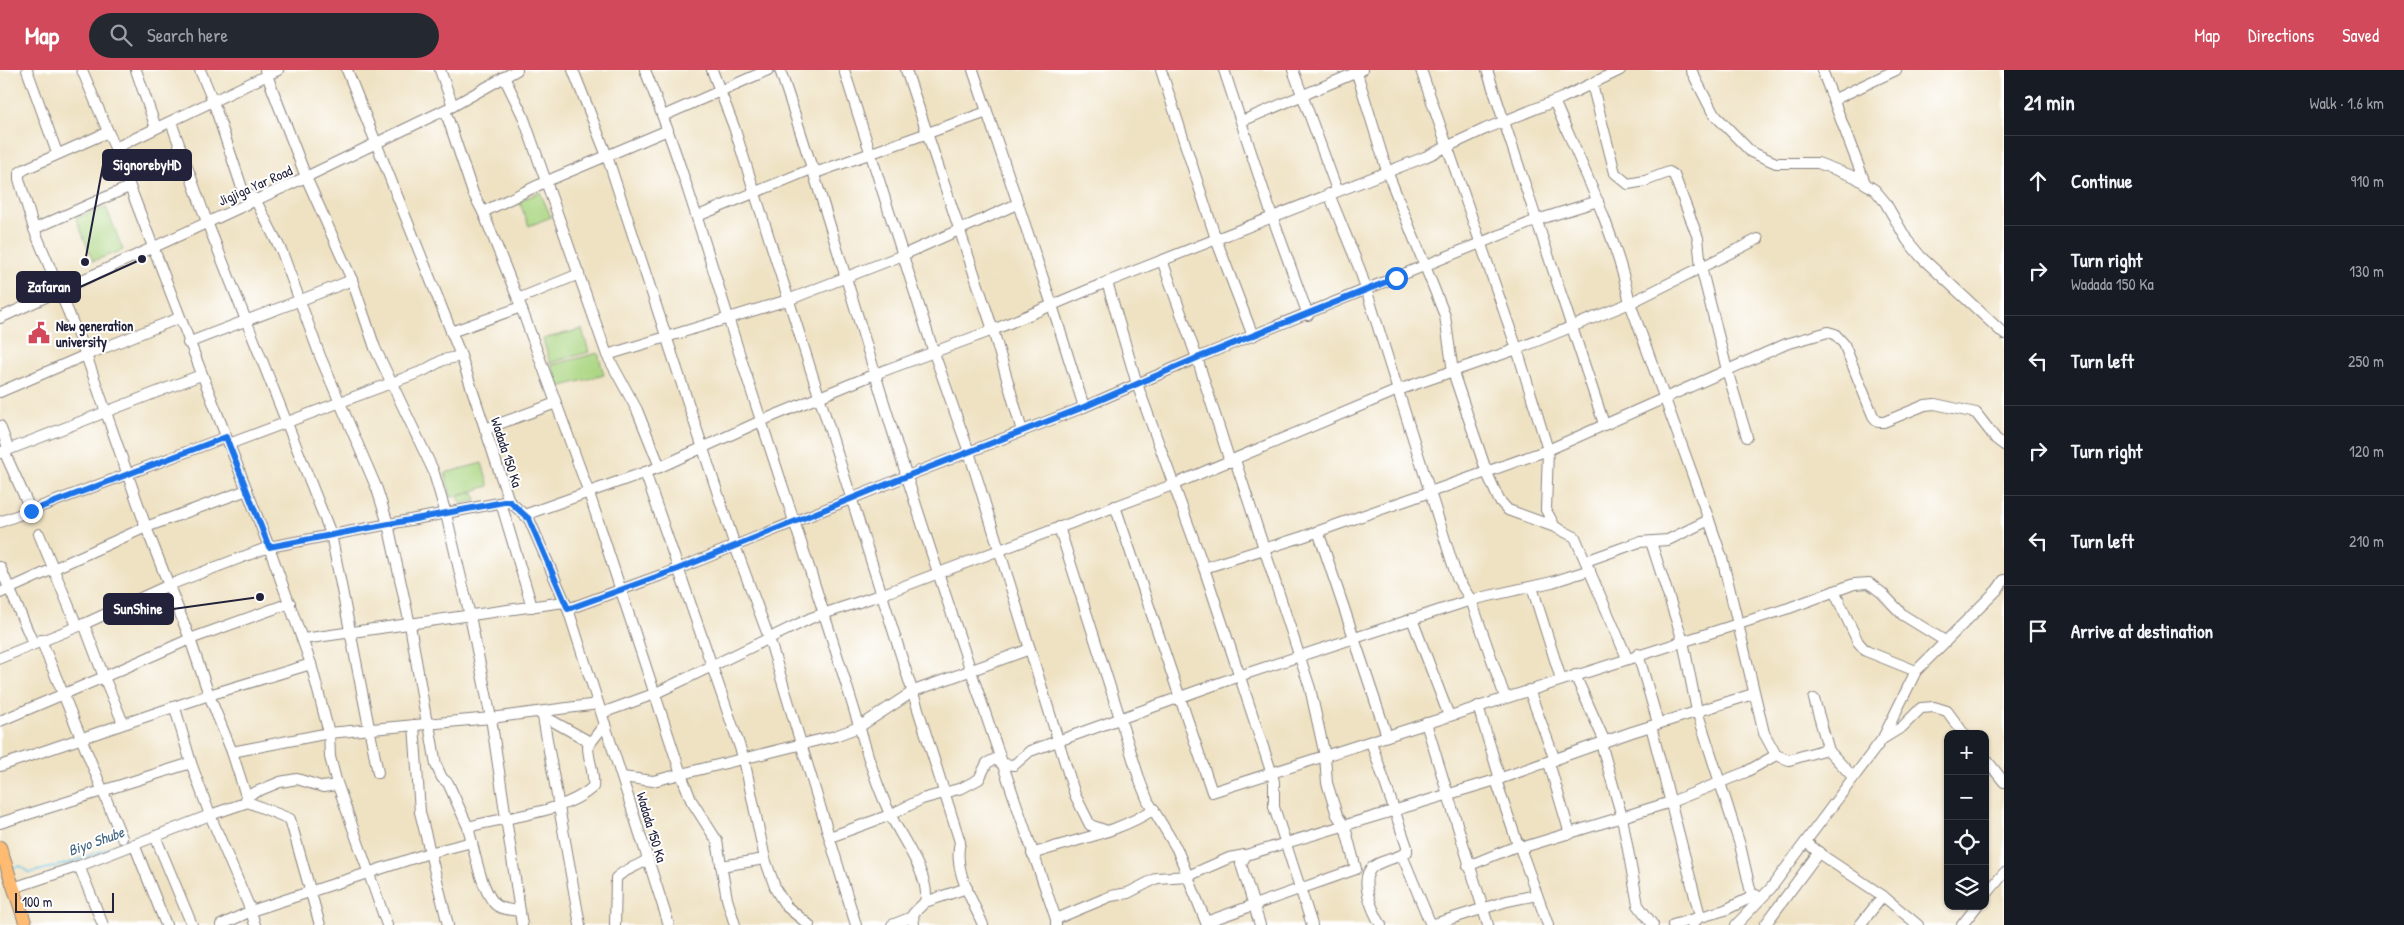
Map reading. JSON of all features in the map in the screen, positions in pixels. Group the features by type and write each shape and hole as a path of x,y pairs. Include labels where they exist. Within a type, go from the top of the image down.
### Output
{"main road":[{"path":"0,847 26,925"}],"street":[{"path":"27,70 57,153"},
{"path":"82,70 115,148 188,343 269,547 312,664 328,733 330,757 337,785 388,925"},
{"path":"136,70 156,128"},
{"path":"200,70 213,101 243,191 255,199 282,252 311,333 378,489 388,524 410,625 436,765 442,778 448,783 468,827 484,881 494,903 504,908 520,911"},
{"path":"115,148 213,101 266,73 278,70"},
{"name":"Wadada 150 Ka","path":"347,70 461,356 485,429 505,502 527,514 566,605 668,925"},
{"path":"440,70 473,193 484,212 589,494 622,589 681,774 691,800 717,840 727,899 735,925"},
{"path":"573,70 607,156 735,546 769,638 856,925"},
{"path":"645,70 698,216 728,319 824,614 869,760 890,815 905,840 926,884 928,893 925,902 913,921 892,925"},
{"path":"712,70 734,127 850,499 884,594 914,691 960,842 958,851 961,876 983,925"},
{"path":"663,116 768,70"},
{"path":"780,70 814,171 875,374 938,573 1056,922 1111,896 1128,893 1157,878 1188,876 1229,858 1245,855 1498,780 1655,725 1753,694"},
{"path":"844,70 934,353 969,452 1076,795 1084,816 1090,825 1107,831"},
{"path":"906,70 993,330 1022,431"},
{"path":"973,70 1052,305 1084,407"},
{"path":"1161,70 1216,239 1253,336"},
{"path":"1224,70 1272,216 1308,315"},
{"path":"1293,70 1352,247 1457,578 1471,600 1506,697"},
{"path":"1421,70 1517,349 1548,450 1546,510 1555,527"},
{"path":"1488,70 1604,424"},
{"path":"527,514 589,494 660,467 761,421 875,374 993,330 1107,282 1447,147 1620,70"},
{"path":"1691,70 1713,113 1751,152 1776,163 1818,163 1855,177 1865,183 1885,202 1907,240 1921,257 2004,334"},
{"path":"1822,70 1865,183"},
{"path":"1833,100 1896,70"},
{"path":"1242,121 1359,71 1387,171 1445,316 1453,372 1487,473 1499,500 1508,510 1524,518 1555,527 1575,537 1627,658"},
{"path":"266,73 306,176 352,280 363,316 391,382 433,470 446,514 470,616 491,718 522,925"},
{"path":"510,73 523,116 607,355 637,410 660,467"},
{"name":"Jigjiga Yar Road","path":"0,318 449,108 510,73"},
{"path":"1592,84 1615,173 1628,184 1646,181 1669,172 1674,176 1698,238 1701,267 1727,370 1747,437"},
{"path":"1554,101 1598,201 1623,268 1630,303 1666,398 1722,558 1764,734 1776,755 1789,760 1823,750 1829,751"},
{"path":"698,216 814,171 987,112"},
{"path":"170,122 206,222 331,534 368,730 378,773"},
{"path":"484,212 547,181 668,130"},
{"path":"108,132 57,153 19,173 19,179 34,229 86,355 146,527 232,752 247,799 290,819 312,891 320,925"},
{"path":"34,229 129,187"},
{"path":"303,639 532,607 566,605 622,589 678,569 907,476 1084,407 1197,358 1308,315 1537,220 1598,201"},
{"path":"607,355 788,300 903,255 1017,204"},
{"path":"232,752 328,733 600,709 654,694 800,622 884,594 1174,484 1398,390 1517,349 1630,303 1758,239"},
{"path":"1059,527 1141,784 1169,832 1206,923 1356,869 1344,825 1337,815 1327,784 1325,756 1310,688 1300,656 1162,260"},
{"path":"451,332 580,274"},
{"path":"188,343 245,320 301,302 352,280"},
{"path":"1107,282 1137,384 1204,568 1272,774 1274,782 1274,807 1312,925"},
{"path":"0,392 179,318"},
{"path":"1204,568 1318,531 1548,450 1727,370 1799,340 1828,332 1835,334 1844,344 1873,416 1878,422 1884,422 1925,405 1935,404 1976,414 1996,439 2004,445"},
{"path":"0,522 128,474 286,422 434,367 443,360 461,356"},
{"path":"4,451 201,376"},
{"path":"485,429 556,403"},
{"path":"0,426 4,451 31,511"},
{"path":"645,472 744,759 765,859 781,900 809,925"},
{"path":"0,593 146,527 247,490"},
{"path":"0,658 80,625 168,585 269,547 505,502 532,607"},
{"path":"1115,506 1212,792 1638,654 1738,624 1854,584 1869,583 1882,593 1903,615 1946,641"},
{"path":"830,837 890,815 922,799 962,788 979,778 987,763 995,759 1002,764 1014,765 1030,751 1239,676 1471,600 1532,587 1639,542 1668,540 1709,520"},
{"path":"1318,531 1387,736"},
{"path":"39,534 123,723"},
{"path":"1651,542 1683,641 1697,711 1740,845 1752,897"},
{"path":"0,567 63,694 122,838"},
{"path":"1736,925 1770,888 1806,842 1852,776 1883,738 1916,670 2000,593 2004,580"},
{"path":"1532,587 1561,679"},
{"path":"1834,591 1858,642 1866,651 1916,670"},
{"path":"0,721 190,639 290,603"},
{"path":"1412,618 1448,716"},
{"path":"622,777 653,781 830,738 859,727 914,691 1030,649"},
{"path":"1638,654 1671,802 1700,916"},
{"path":"0,766 123,723 312,664"},
{"path":"1575,675 1603,743 1622,817 1638,905 1653,925"},
{"path":"1529,690 1552,762 1570,834"},
{"path":"1814,699 1829,751 1852,776"},
{"path":"1478,706 1498,780 1548,925"},
{"path":"1883,738 1902,726 1921,708 1934,706 1947,712 1961,730"},
{"path":"175,708 191,764 255,925"},
{"path":"540,714 590,742"},
{"path":"540,714 580,925"},
{"path":"1426,723 1468,866 1488,925"},
{"path":"468,827 558,806 582,797 593,787 594,777 588,760 588,746 605,724"},
{"path":"414,725 420,812 448,925"},
{"path":"1371,742 1407,847 1406,852 1402,855 1379,863 1367,873 1366,883 1371,903 1381,925"},
{"path":"1519,845 1524,848 1671,802 1746,772 1776,755"},
{"path":"1989,763 2004,782"},
{"path":"0,823 191,764"},
{"path":"13,888 79,866 155,836 247,799 280,782 297,779 323,787 337,785"},
{"path":"1032,854 1107,831 1136,820 1154,809"},
{"path":"155,836 192,925"},
{"path":"222,925 251,912 368,872 472,842"},
{"path":"1806,842 1883,896 1918,925"},
{"path":"134,844 166,925"},
{"path":"1468,866 1519,845"},
{"path":"1765,925 1819,852"},
{"path":"1245,855 1241,864 1260,925"},
{"path":"1402,855 1431,925 1482,909 1537,895"},
{"path":"615,925 616,878 623,871 634,869 648,859"},
{"path":"721,866 765,859"},
{"path":"79,866 103,925"},
{"path":"1989,891 2004,873"},
{"path":"925,902 967,888"},
{"path":"1673,925 1725,910 1770,888"},
{"path":"1860,925 1883,896"},
{"path":"1962,925 1974,910"},
{"path":"1692,925 1700,916"}],"green space":[{"path":"540,192 551,217 529,226 519,201"},
{"path":"106,207 123,250 93,261 76,218"},
{"path":"582,329 589,352 550,363 543,339"},
{"path":"598,353 604,375 558,387 552,365"},
{"path":"482,463 489,486 451,497 445,473"},
{"path":"474,492 476,500 461,504 458,496"}],"waterway":[{"name":"Biyo Shube","path":"11,868 21,866 29,873 73,862 175,823"}],"place":[{"name":"Zafaran","path":"142,259"},
{"name":"SignorebyHD","path":"85,262"},
{"name":"New generation university","path":"39,333"},
{"name":"SunShine","path":"260,597"}],"route":[{"path":"31,511 226,437 269,547 509,501 527,514 568,609 678,569 794,523 907,476 1084,407 1197,358 1396,278"}]}
